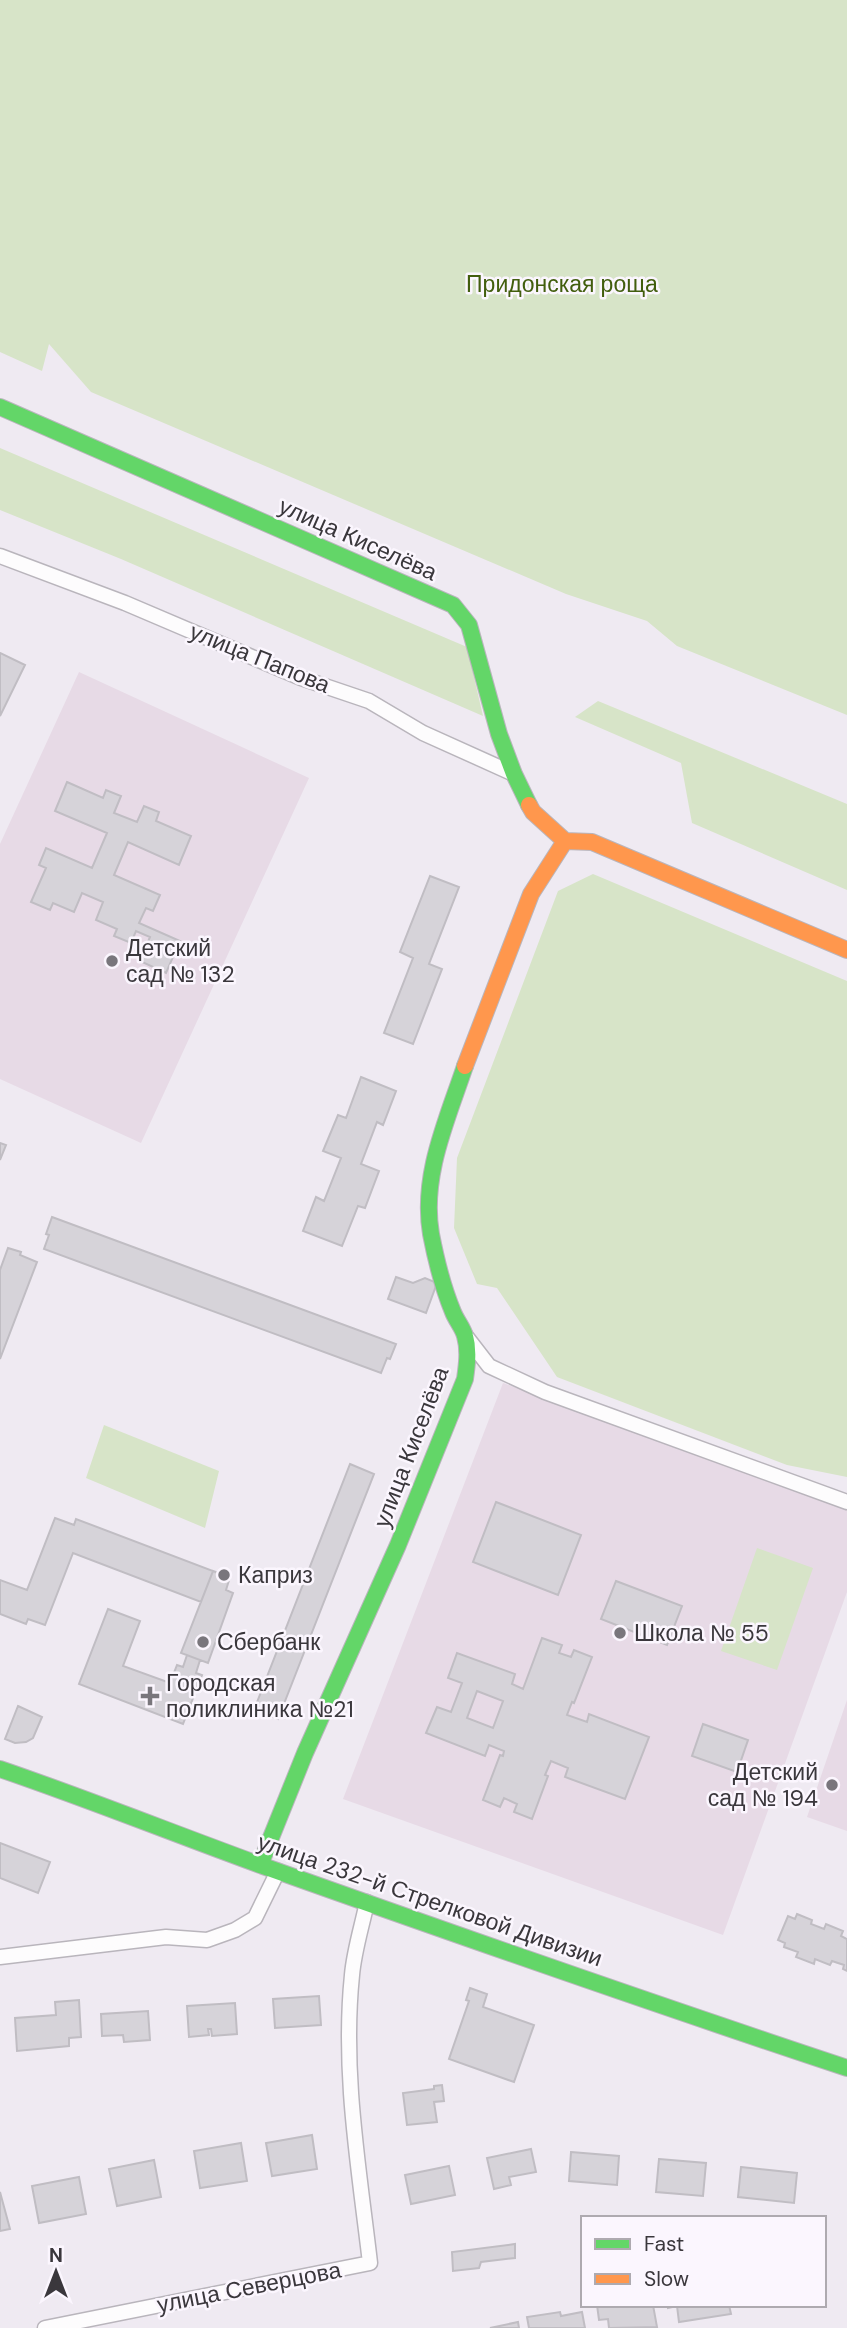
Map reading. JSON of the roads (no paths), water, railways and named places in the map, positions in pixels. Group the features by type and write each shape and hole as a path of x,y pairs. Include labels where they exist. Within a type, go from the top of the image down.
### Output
{"street":[{"name":"улица Киселёва","path":"0,407 453,605 469,625 499,734 514,774 533,812 565,841 531,894 465,1065 431,1172 428,1205 431,1233 453,1311 466,1335 468,1360 465,1379 260,1865"},
{"name":"улица Папова","path":"0,556 136,608 301,678 369,701 424,733 514,774"},
{"path":"565,841 592,842 847,950"},
{"path":"466,1335 489,1366 545,1392 847,1502"},
{"name":"улица 232-й Стрелковой Дивизии","path":"0,1769 134,1816 260,1865 847,2068"},
{"path":"0,1957 166,1937 207,1940 234,1930 255,1918 278,1871"},
{"name":"улица Северцова","path":"45,2328 370,2263 351,2107 350,2071 352,1973 367,1902"}],"place":[{"name":"Детский сад № 132","path":"112,961"},
{"name":"Каприз","path":"224,1575"},
{"name":"Школа № 55","path":"620,1633"},
{"name":"Сбербанк","path":"203,1642"},
{"name":"Городская поликлиника №21","path":"150,1696"},
{"name":"Детский сад № 194","path":"832,1785"}],"park label":[{"name":"Придонская роща","path":"562,284"}]}
